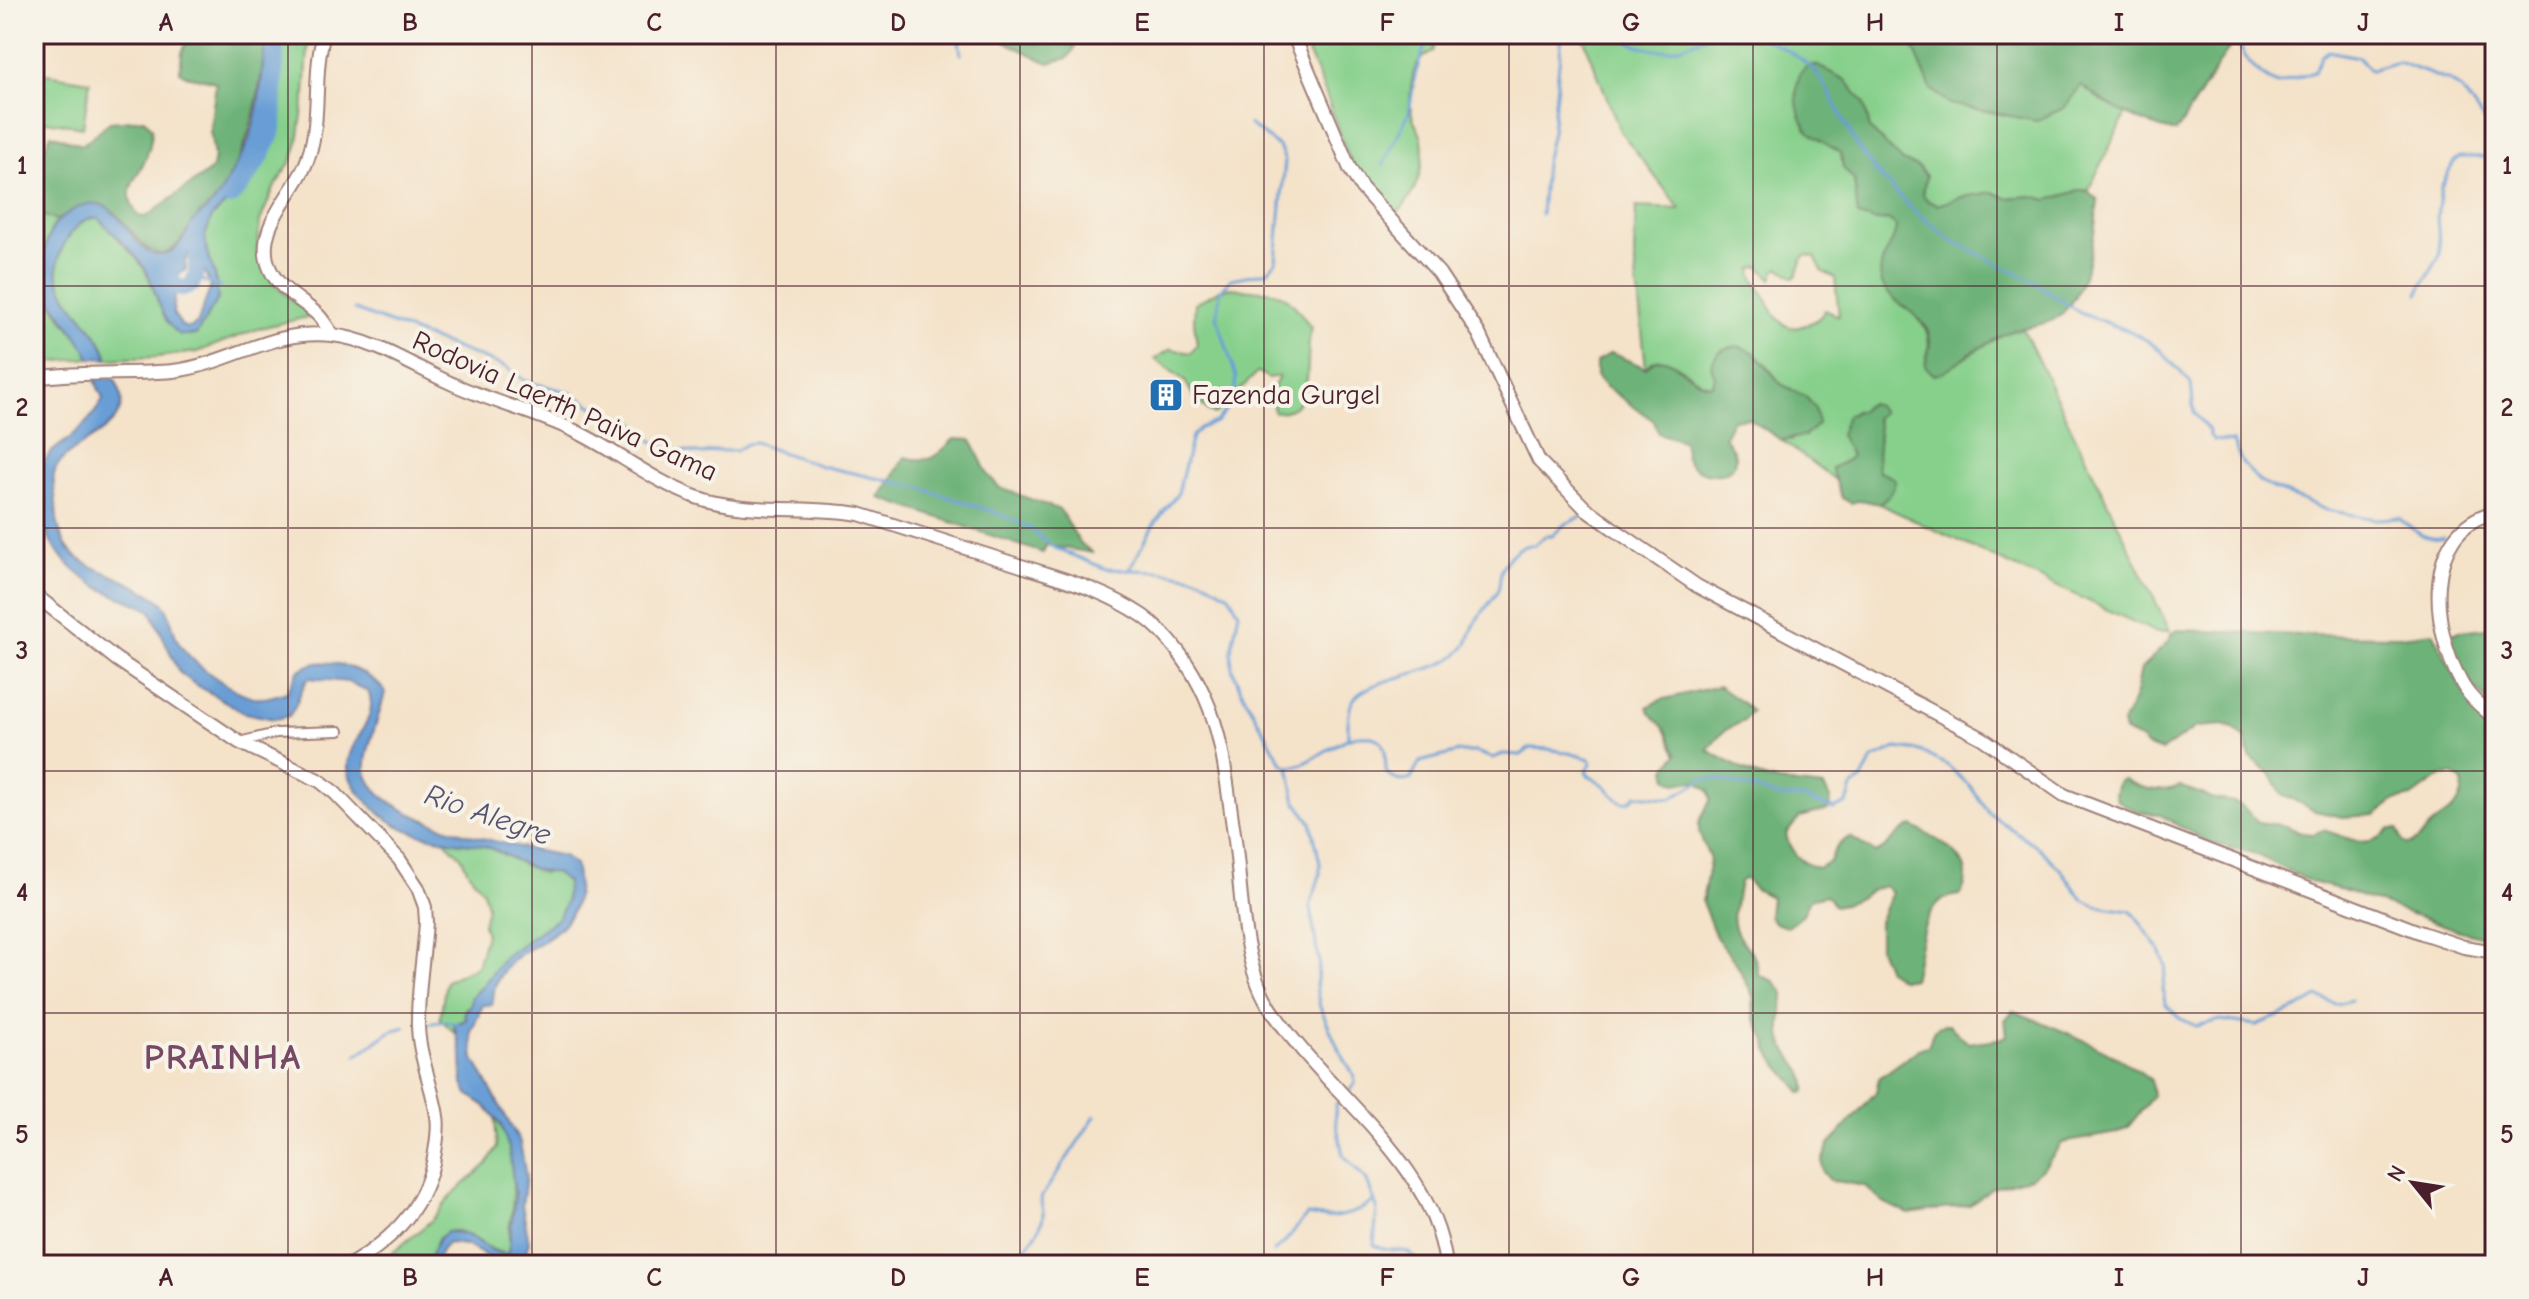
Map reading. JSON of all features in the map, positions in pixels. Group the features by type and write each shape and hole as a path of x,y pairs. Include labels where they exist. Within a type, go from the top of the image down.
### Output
{"street":[{"path":"324,34 313,144 303,170 271,222 266,258 277,281 319,316 333,335"},
{"path":"1293,34 1350,169 1361,187 1439,273 1492,357 1539,461 1585,508 1697,586 1982,738 2064,795 2422,933 2464,947 2495,952"},
{"name":"Rodovia Laerth Paiva Gama","path":"34,378 174,370 207,363 269,340 295,335 333,335 389,353 456,386 532,412 581,434 666,485 700,498 738,505 830,509 859,514 1086,586 1146,618 1185,661 1205,695 1213,717 1225,773 1246,931 1261,991 1283,1027 1414,1181 1431,1211 1446,1265"},
{"path":"2495,512 2475,519 2462,531 2449,547 2438,579 2439,609 2448,655 2462,685 2495,718"},
{"path":"34,594 116,659 239,742 320,781 399,859 418,888 425,907 418,1019 420,1046 438,1120 433,1168 415,1208 378,1249 350,1265"},
{"path":"239,742 276,733 339,731"}],"green space":[{"path":"191,34 266,34 257,99 239,160 217,199 199,215 179,243 162,255 146,248 113,211 63,216 58,220 34,213 34,172 51,134 82,145 110,122 144,119 152,128 151,142 130,191 138,216 146,217 212,169 214,156 210,130 216,83 190,77 180,71 182,52"},
{"path":"286,34 309,34 305,95 293,158 273,190 260,221 257,255 275,285 309,314 308,317 260,328 197,352 108,359 101,342 61,285 57,270 60,252 80,223 98,218 144,269 161,310 172,327 192,336 218,299 205,236 212,217 241,189 274,116 271,87"},
{"path":"990,34 1064,34 1075,48 1068,58 1048,63"},
{"path":"1300,34 1436,34 1433,52 1422,58 1415,70 1410,95 1411,112 1422,140 1421,170 1409,199 1396,214 1366,186 1349,159"},
{"path":"1582,34 1913,34 1914,41 2064,108 2081,84 2102,102 2126,113 2088,191 2081,190 2048,200 2032,196 2006,198 1993,192 1937,205 1923,195 1926,176 1920,168 1902,161 1870,129 1808,130 1841,152 1843,167 1854,180 1858,215 1874,221 1888,220 1896,226 1896,233 1885,256 1912,313 1925,328 1929,347 1926,360 1963,358 2011,330 2022,327 2170,631 2155,632 1879,504 1890,494 1894,479 1879,471 1876,462 1879,434 1865,405 1860,411 1853,412 1846,442 1851,455 1837,468 1837,481 1781,440 1792,440 1815,408 1806,397 1781,384 1764,362 1715,377 1713,385 1661,359 1653,361 1646,368 1634,255 1636,207 1680,209 1620,131","holes":["1807,255 1815,257 1823,272 1835,278 1839,316 1825,310 1812,322 1791,327 1776,316 1752,269 1759,266 1772,279 1780,268 1794,278 1802,259"]},
{"path":"1913,34 2238,34 2176,132 2126,114 2081,85 2064,108 2036,121 1950,104 1931,89 1914,49"},
{"path":"1809,65 1816,65 1846,80 1864,103 1870,129 1902,161 1919,168 1926,176 1923,195 1928,201 1937,205 1993,192 2006,198 2032,196 2048,200 2082,190 2098,200 2087,265 2075,296 2066,309 2050,322 2002,335 1934,375 1925,366 1930,345 1923,323 1892,297 1881,280 1881,265 1896,226 1888,220 1874,221 1858,216 1854,180 1843,168 1841,153 1811,134 1800,115 1797,87 1803,70"},
{"path":"34,72 90,81 83,127 34,119"},
{"path":"34,213 58,220 50,232 46,247 47,290 58,312 90,358 34,364"},
{"path":"1230,288 1277,293 1292,303 1311,328 1304,393 1298,403 1288,410 1274,412 1271,394 1279,376 1268,378 1258,372 1214,415 1195,399 1185,381 1155,359 1171,349 1191,353 1197,345 1195,303"},
{"path":"1738,346 1754,352 1781,384 1806,397 1815,408 1818,424 1805,436 1781,440 1748,418 1732,420 1724,436 1735,459 1732,467 1721,474 1697,470 1686,458 1683,441 1658,433 1654,421 1596,376 1596,362 1611,353 1646,368 1662,359 1695,379 1712,385 1715,377 1711,366 1715,357 1724,349"},
{"path":"1870,403 1877,405 1882,413 1875,418 1879,430 1879,471 1895,479 1895,483 1879,504 1861,500 1851,503 1842,498 1831,468 1848,460 1851,455 1840,435 1847,415 1860,411"},
{"path":"954,439 971,440 988,475 1000,488 1060,510 1080,543 1093,553 1046,545 1043,553 880,498 905,457 927,459"},
{"path":"2495,627 2495,710 2471,685 2447,636 2459,631"},
{"path":"2178,630 2401,636 2433,632 2461,688 2495,722 2495,940 2311,882 2253,853 2210,843 2160,815 2136,811 2117,800 2118,782 2123,779 2151,789 2165,790 2180,786 2215,799 2234,802 2258,822 2286,826 2302,833 2315,834 2323,830 2357,841 2374,840 2390,829 2397,829 2403,842 2408,845 2452,810 2460,799 2463,782 2452,775 2440,777 2412,797 2394,801 2375,815 2342,817 2315,811 2282,794 2271,775 2250,757 2245,738 2233,728 2224,725 2196,727 2162,751 2147,747 2140,739 2124,731 2122,724 2135,697 2141,669"},
{"path":"1718,686 1751,711 1744,721 1725,730 1707,750 1751,774 1778,782 1824,787 1831,800 1828,810 1800,817 1786,834 1790,846 1801,860 1818,868 1830,862 1837,846 1851,837 1875,853 1912,826 1945,845 1962,861 1966,871 1960,895 1936,905 1929,915 1913,979 1900,979 1888,970 1879,948 1879,922 1892,892 1885,886 1834,906 1826,895 1810,899 1803,914 1787,927 1775,923 1769,916 1771,897 1755,889 1745,878 1740,882 1734,911 1735,928 1752,953 1759,975 1774,981 1784,993 1782,1039 1805,1077 1806,1091 1802,1093 1768,1050 1767,1041 1754,1018 1753,995 1736,963 1716,937 1702,902 1710,860 1699,832 1699,822 1711,799 1709,791 1696,781 1676,783 1668,778 1666,769 1677,754 1665,729 1647,707 1661,700"},
{"path":"443,839 486,846 541,873 555,872 567,882 567,902 558,918 504,957 465,1009 467,1018 454,1025 455,1033 440,1019 446,981 477,966 486,934 483,925 487,906 483,891 462,858"},
{"path":"2013,1011 2119,1058 2151,1080 2153,1096 2128,1127 2116,1133 2062,1143 2045,1166 2031,1177 1992,1188 1970,1205 1909,1214 1882,1202 1865,1186 1830,1180 1823,1172 1822,1161 1829,1145 1876,1092 1879,1078 1929,1045 1933,1033 1940,1026 1949,1025 1968,1043 2007,1036 2005,1020"},
{"path":"495,1118 511,1156 512,1202 508,1253 492,1249 466,1234 450,1231 439,1239 426,1265 378,1265 432,1220 452,1195 487,1164 497,1147"}],"water":[{"path":"266,34 286,34 271,87 274,116 241,189 212,217 205,236 218,299 196,335 180,335 167,321 145,269 135,255 98,218 86,220 72,232 60,252 57,270 69,299 101,342 108,359 90,358 47,290 43,258 52,229 75,209 91,204 104,206 150,253 162,255 173,251 196,218 218,197 246,146 258,102","holes":["195,251 211,286 197,324 189,328 182,326 173,313 177,277 186,269 189,252"]},
{"path":"94,378 114,378 121,396 120,411 99,434 60,462 54,474 58,526 72,553 83,562 162,602 185,651 217,679 242,693 264,698 287,692 298,671 316,663 345,666 364,674 385,692 366,762 366,770 375,788 394,804 420,818 484,839 563,856 575,865 576,901 567,920 508,966 496,983 492,1005 483,1005 471,1032 474,1059 520,1142 526,1177 522,1205 529,1242 522,1265 503,1265 466,1245 448,1243 434,1265 426,1265 439,1238 447,1232 467,1235 494,1251 508,1253 515,1196 509,1149 501,1125 485,1106 468,1094 463,1084 462,1054 454,1025 467,1019 464,1014 471,1004 471,997 504,957 558,918 566,902 567,882 555,872 537,870 487,847 429,837 406,829 374,809 356,787 348,770 349,756 370,711 368,691 348,682 309,678 289,716 274,719 245,713 179,672 151,611 88,581 64,560 42,520 39,479 50,454 82,426 103,399"}],"waterway":[{"name":"Rio Alegre","path":"230,198 263,154 274,130 276,34"},
{"path":"958,34 961,54"},
{"path":"1383,165 1409,113 1415,75 1429,34"},
{"path":"1541,214 1562,34"},
{"path":"1615,34 1640,47 1662,50 1684,46 1710,34"},
{"path":"1756,34 1814,69 1858,148 1913,210 1953,241 2034,282 2080,313 2132,332 2160,350 2191,383 2194,413 2210,436 2214,440 2233,442 2242,463 2260,482 2326,510 2375,519 2399,518 2425,536 2444,538"},
{"path":"2234,34 2250,64 2277,84 2314,72 2321,56 2328,51 2358,57 2370,70 2398,62 2449,81 2462,90 2495,137"},
{"path":"1129,571 1153,526 1178,493 1192,436 1200,428 1216,422 1234,399 1236,377 1217,317 1220,292 1231,279 1267,272 1276,261 1285,160 1279,147 1249,124"},
{"path":"2418,294 2440,255 2437,217 2441,187 2455,160 2460,157 2489,157 2495,153"},
{"name":"Rio Alegre","path":"162,271 180,289 192,285 196,273 197,231"},
{"path":"195,278 221,287"},
{"path":"355,310 506,367 525,381 569,392 611,417 634,422 651,440 663,447 703,454 735,451 746,444 755,443 821,466 921,488 997,513 1028,527 1053,547 1106,569 1159,571 1200,578 1229,595 1239,612 1231,651 1232,668 1282,763 1289,767 1296,802 1311,822 1320,863 1320,875 1310,907 1319,962 1316,987 1320,1007 1354,1075 1355,1084 1349,1091"},
{"path":"1348,739 1350,706 1360,693 1451,659 1465,647 1476,622 1497,592 1502,568 1512,555 1524,546 1535,545 1545,536 1552,536 1564,525 1582,516"},
{"path":"1289,767 1313,759 1357,736 1369,736 1381,741 1385,750 1386,772 1401,781 1411,779 1420,762 1459,752 1476,752 1493,758 1503,754 1521,755 1530,748 1538,748 1590,759 1591,764 1586,771 1589,776 1624,802 1636,795 1671,798 1704,779 1718,779 1781,797 1806,799 1834,809 1847,803 1852,788 1861,780 1873,759 1896,748 1920,751 1947,765 1970,786 1989,813 2040,849 2062,871 2083,900 2096,906 2130,911 2135,915 2160,951 2166,967 2165,1003 2179,1018 2196,1026 2221,1020 2256,1025 2299,1008 2317,997 2336,1004 2351,1000"},
{"path":"426,1024 446,1021 458,1024"},
{"path":"357,1055 391,1031 405,1027"},
{"path":"1338,1102 1335,1105 1336,1121 1343,1155 1367,1181 1377,1208 1374,1245 1409,1253 1420,1265"},
{"path":"1009,1265 1039,1229 1043,1215 1042,1196 1095,1116"},
{"path":"1274,1251 1307,1215 1342,1216 1375,1201"}],"place":[{"name":"Fazenda Gurgel","path":"1166,395"}],"district":[{"name":"PRAINHA","path":"223,1057"}]}
